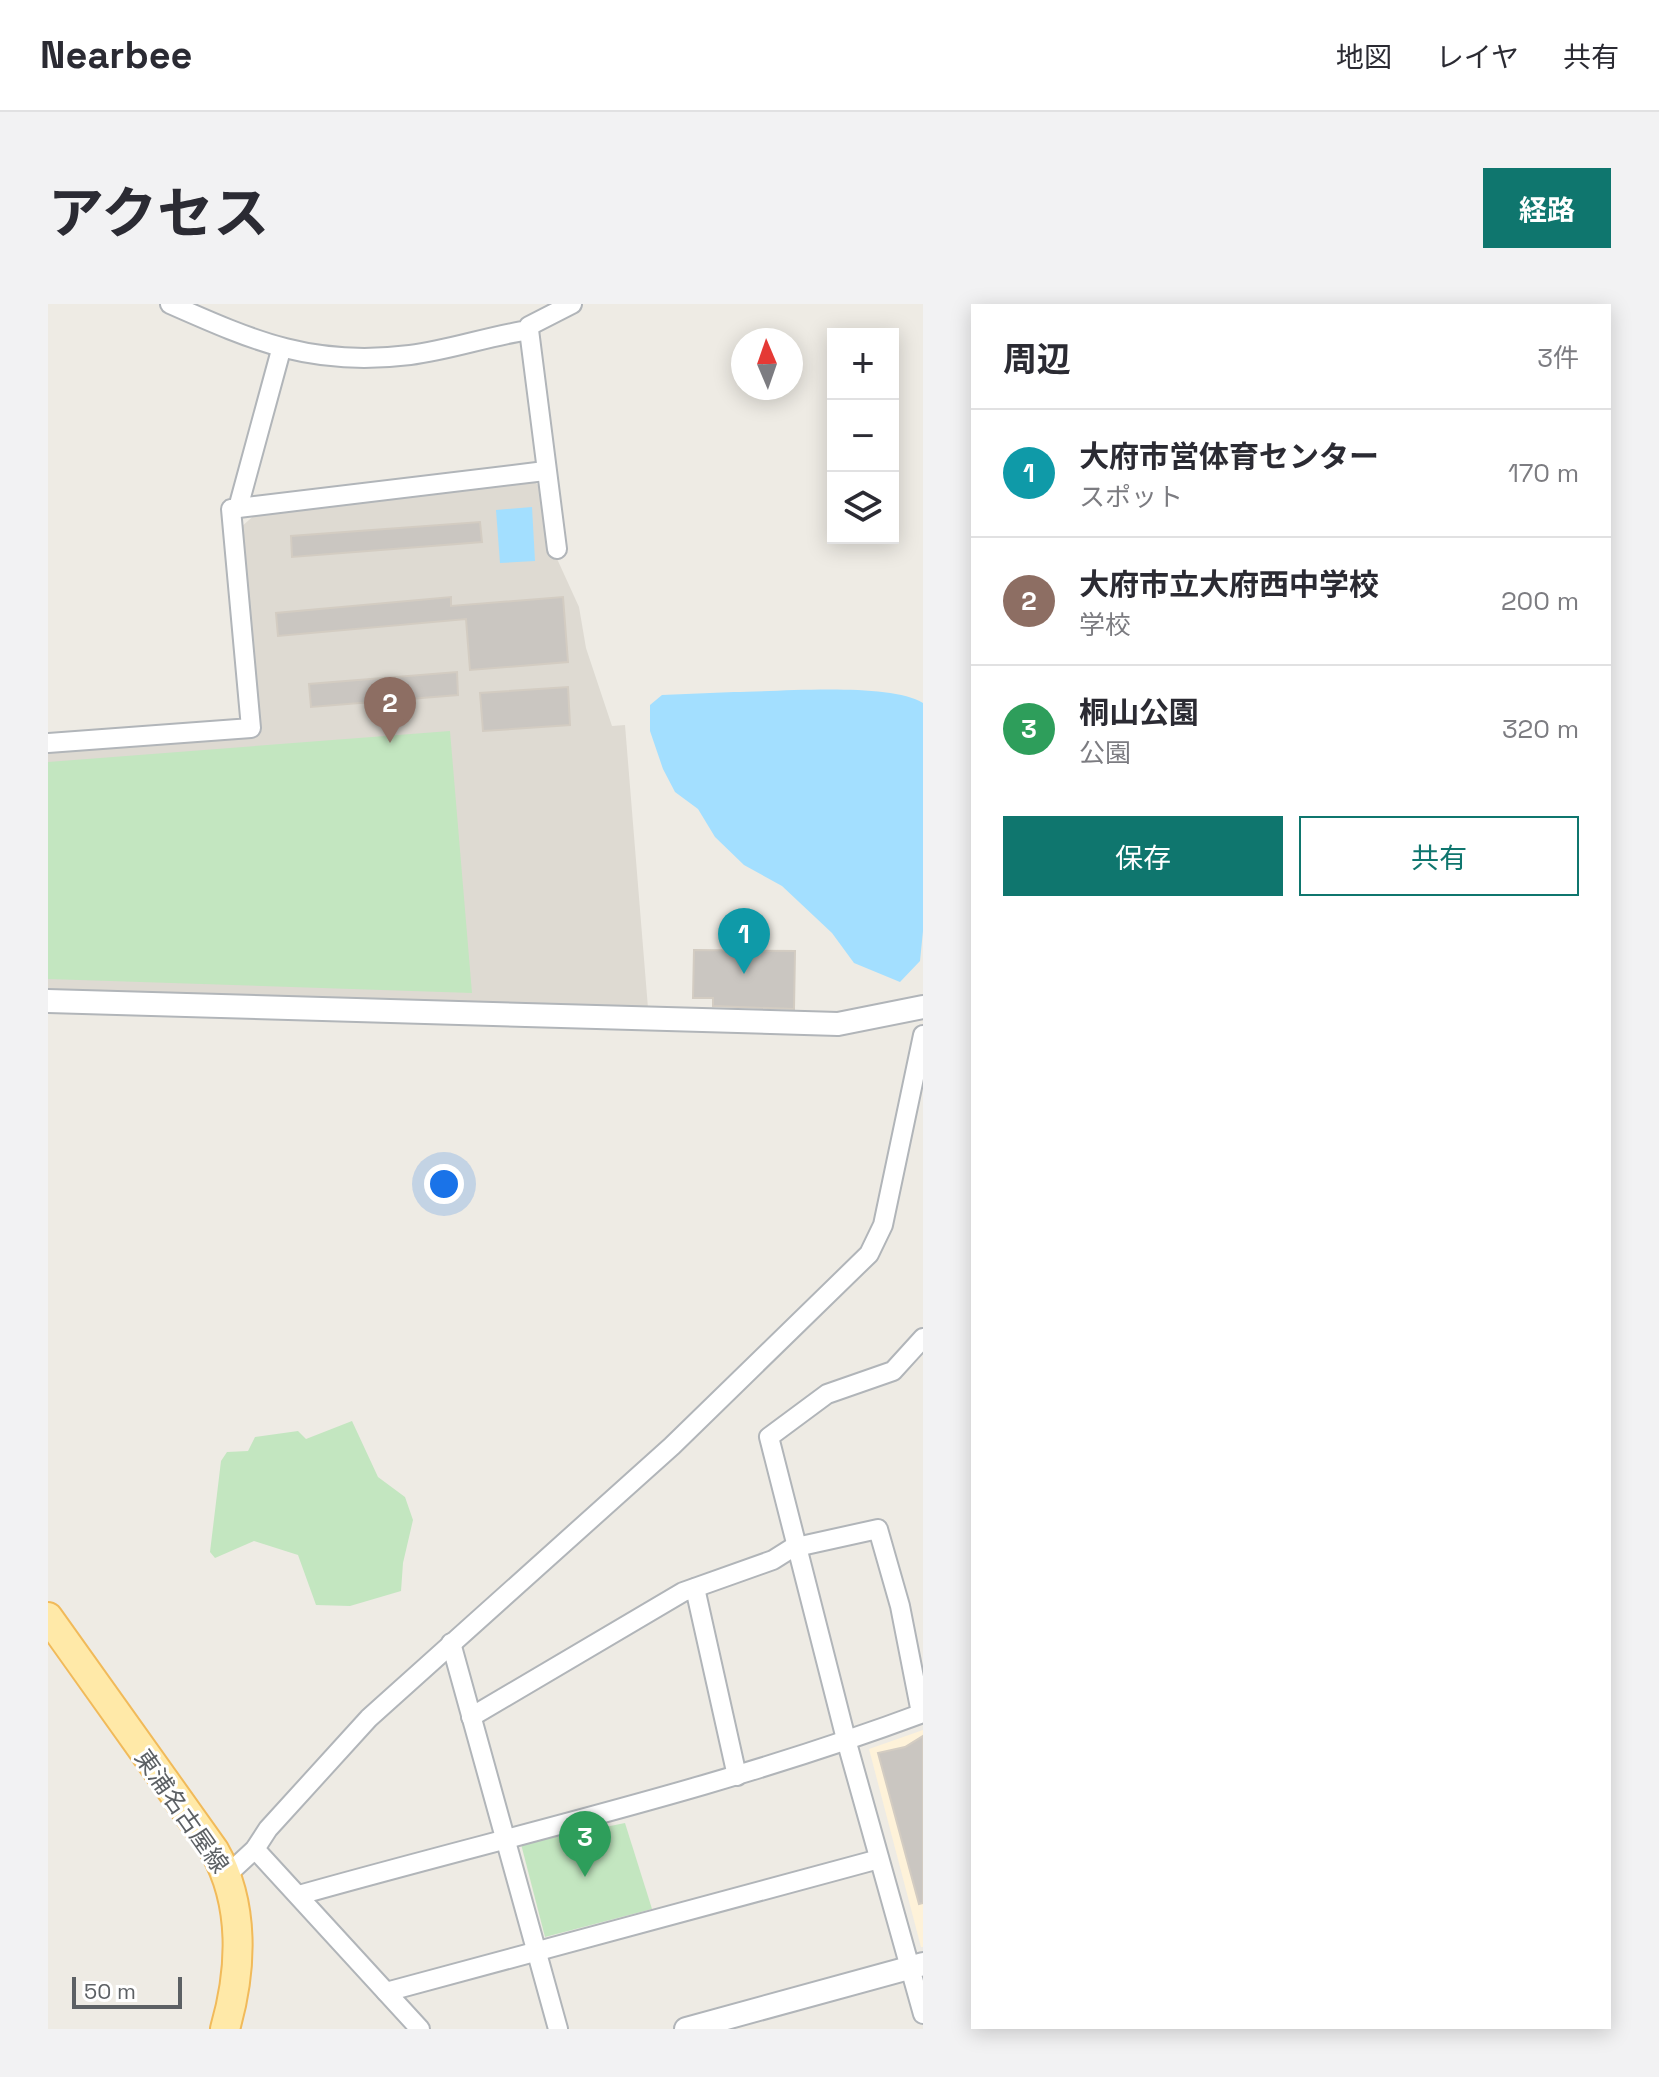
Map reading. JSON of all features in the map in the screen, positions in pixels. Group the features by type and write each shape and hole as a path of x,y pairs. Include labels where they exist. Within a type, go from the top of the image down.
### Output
{"main road":[{"name":"東浦名古屋線","path":"48,1617 228,1874 237,1921 236,1973 230,2024"}],"street":[{"path":"170,304 281,350 335,357 410,355 529,330"},
{"path":"557,549 529,326 572,304"},
{"path":"238,508 281,350"},
{"path":"48,743 251,728 231,509 545,471"},
{"path":"48,1001 838,1024 923,1007"},
{"path":"228,1874 255,1849 268,1829 369,1718 672,1446 869,1254 883,1225 923,1035"},
{"path":"923,1338 893,1371 827,1394 769,1437 795,1548 879,1859 917,1966 923,2014"},
{"path":"299,1895 737,1776 847,1743 922,1713 900,1606 878,1529 795,1548 773,1560 695,1588 471,1717"},
{"path":"695,1588 737,1776"},
{"path":"451,1643 558,2029"},
{"path":"255,1849 420,2029"},
{"path":"386,1992 879,1859"},
{"path":"686,2029 917,1966"}],"shaded area":[{"path":"531,480 543,488 553,550 579,607 586,648 612,726 625,725 648,1008 48,989 48,751 258,734 240,528 258,512"},
{"path":"923,1730 923,1947 921,1947 869,1749"}],"green space":[{"path":"450,731 472,993 48,979 48,762"},
{"path":"352,1421 378,1477 405,1497 413,1520 403,1563 401,1591 350,1606 316,1605 298,1555 254,1541 215,1558 210,1552 221,1461 227,1452 248,1451 255,1437 298,1431 306,1439"},
{"path":"625,1823 652,1909 545,1937 521,1844"}],"water":[{"path":"532,507 535,561 500,563 496,510"},
{"path":"804,690 885,692 923,703 923,931 920,961 900,982 854,963 832,933 782,886 744,865 715,837 698,809 675,792 650,731 650,705 662,695"}],"building":[{"path":"480,522 482,542 292,557 291,536"},
{"path":"451,597 451,606 563,597 568,662 470,670 466,619 278,636 276,613"},
{"path":"457,672 458,695 311,707 309,684"},
{"path":"568,687 570,725 483,731 480,693"},
{"path":"694,950 795,951 794,1009 713,1006 713,998 693,998"},
{"path":"923,1736 923,1903 919,1904 878,1753 905,1747"}],"place":[{"name":"大府市立大府西中学校","path":"390,743"},
{"name":"大府市営体育センター","path":"744,974"},
{"name":"桐山公園","path":"585,1877"}]}
